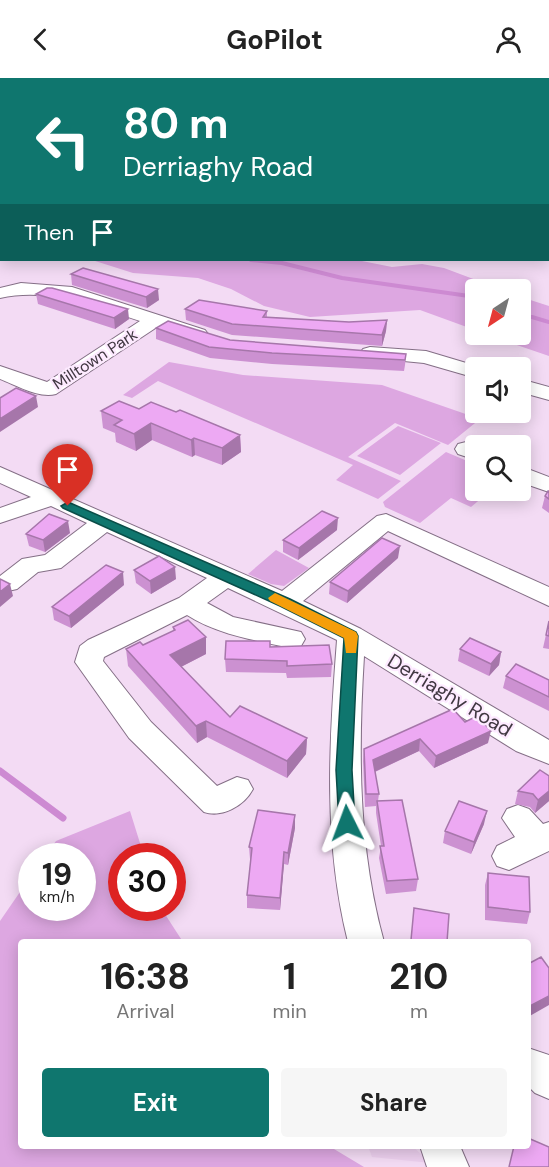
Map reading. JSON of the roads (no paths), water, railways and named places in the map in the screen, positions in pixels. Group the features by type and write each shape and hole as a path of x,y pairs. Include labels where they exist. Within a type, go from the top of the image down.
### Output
{"street":[{"path":"0,293 21,288 66,291 216,340"},
{"name":"Milltown Park","path":"0,372 48,390 156,320"},
{"path":"356,352 426,357 465,369"},
{"path":"531,388 549,393"},
{"name":"Derriaghy Road","path":"0,474 285,602 351,636 527,743 549,753"},
{"path":"531,478 549,485"},
{"path":"0,516 51,498"},
{"path":"285,602 386,521 549,597"},
{"path":"8,583 31,566 52,562 104,522"},
{"path":"227,576 188,604 146,612 90,653 89,662 140,730 215,803 237,789"},
{"path":"188,604 212,620 291,639"},
{"path":"351,636 344,770 356,910 365,939"},
{"path":"509,856 535,831"},
{"path":"441,1149 448,1167"}],"waterway":[{"path":"261,261 282,263 342,278 465,295"},
{"path":"531,317 549,322"},
{"path":"0,771 63,818"}]}
